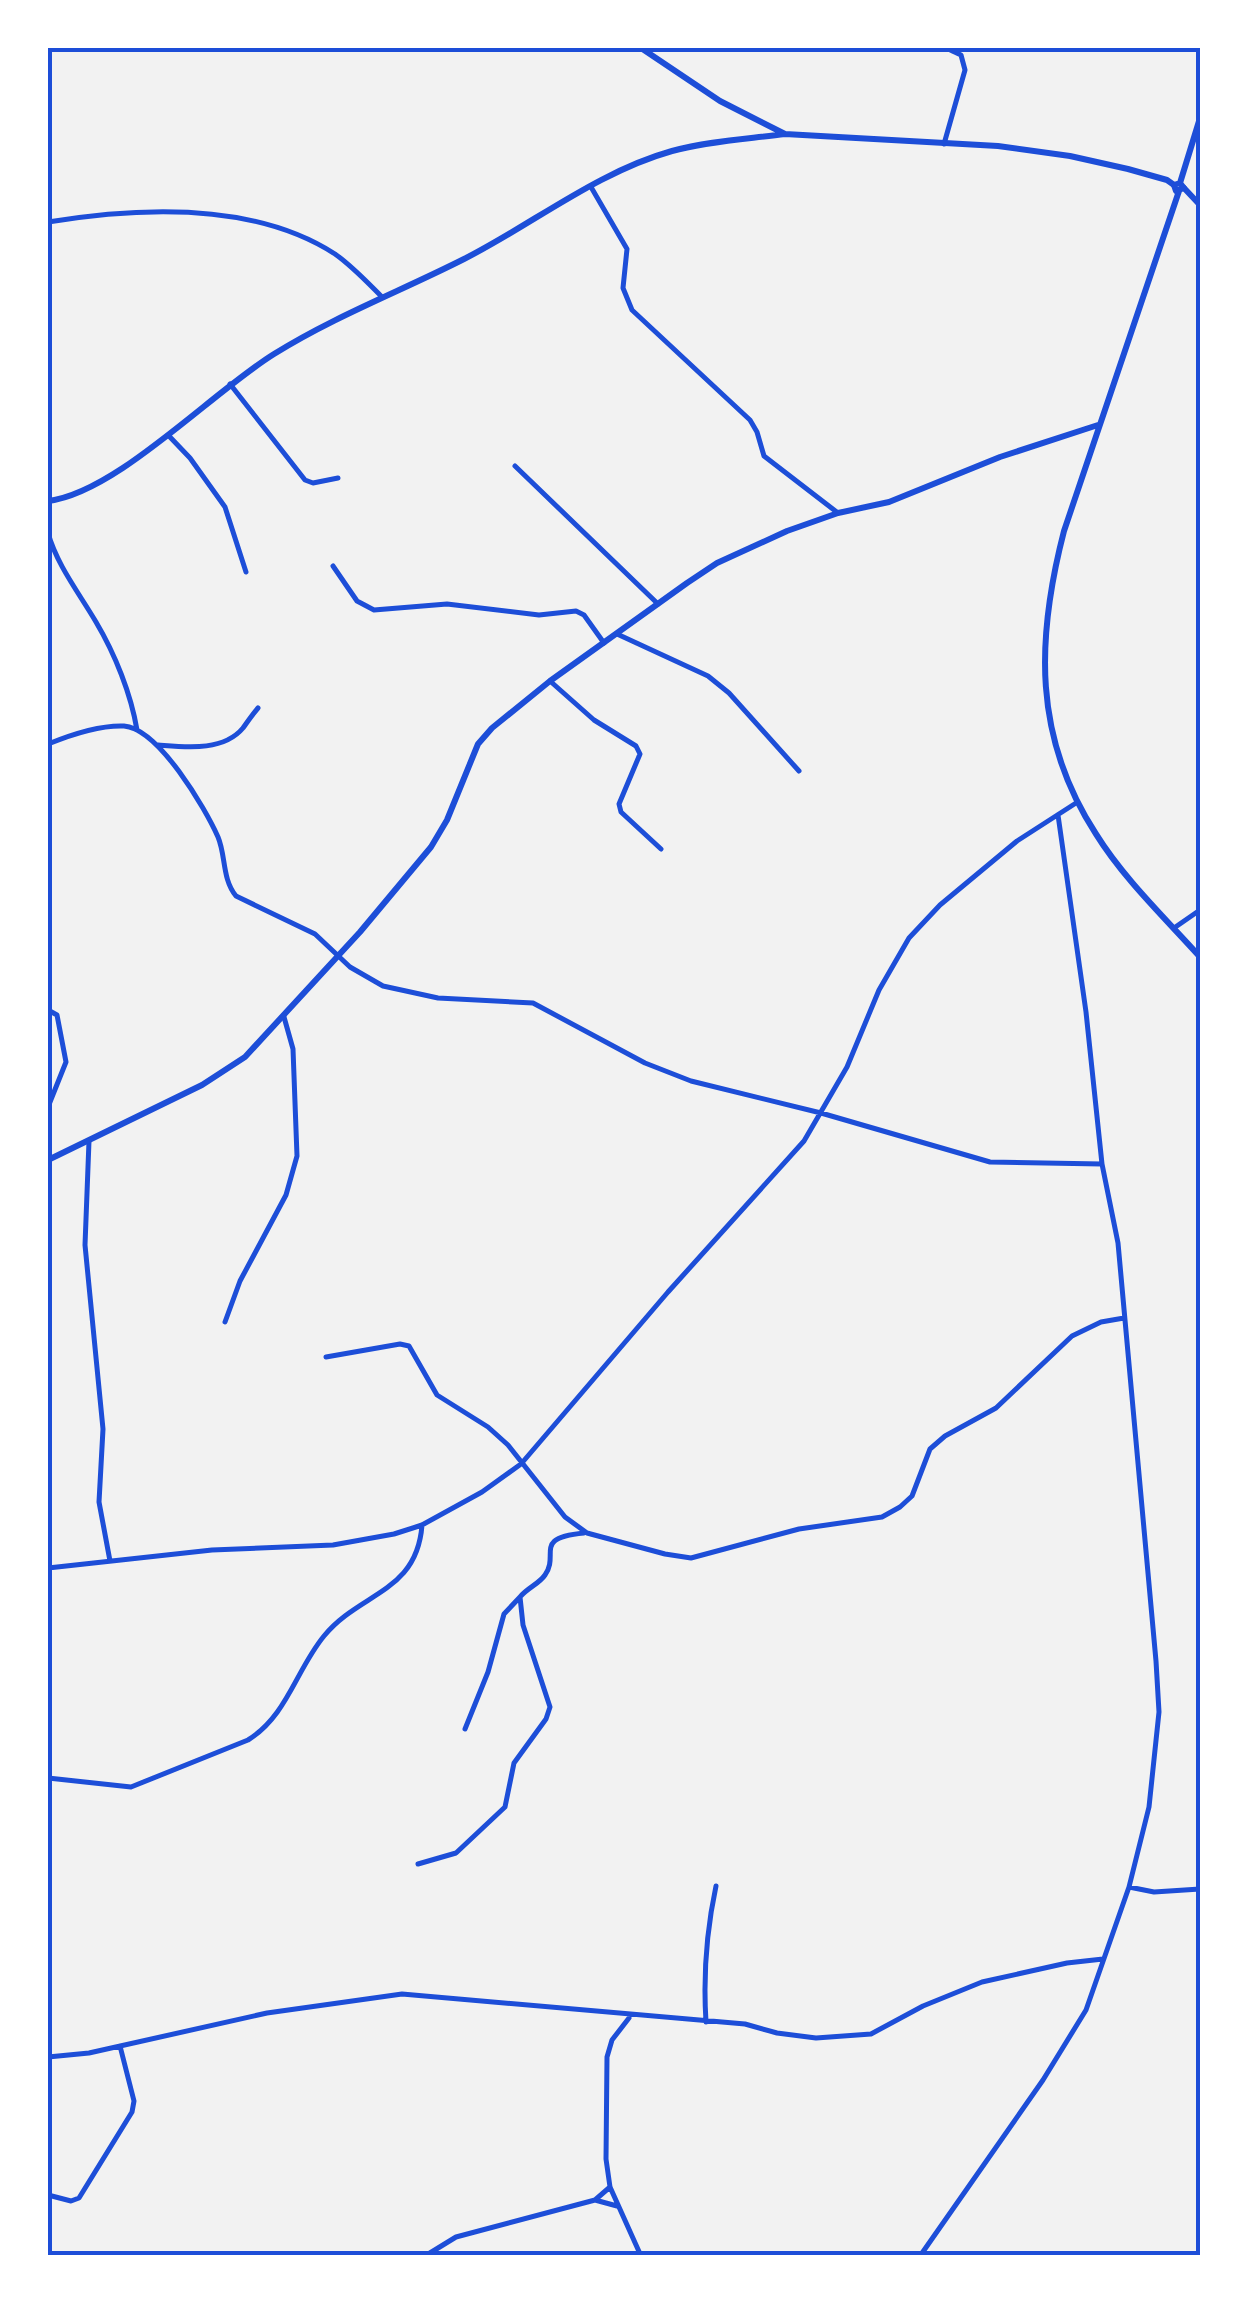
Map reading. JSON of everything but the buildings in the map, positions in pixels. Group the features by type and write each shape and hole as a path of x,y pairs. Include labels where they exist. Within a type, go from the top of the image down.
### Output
{"main road":[{"path":"641,48 720,101 785,134"},
{"path":"1200,118 1197,143 1098,425 1053,576 1044,645 1050,719 1076,803 1115,861 1200,957"},
{"path":"48,501 66,499 94,487 230,384 300,339 381,296 488,247 591,187 672,151 785,134 998,146 1128,168 1180,187 1200,205"},
{"path":"48,1160 226,1071 245,1057 431,847 447,820 478,744 492,728 658,604 717,563 787,531 889,502 1000,457 1098,425"}],"street":[{"path":"944,144 965,70 961,55 946,48"},
{"path":"591,187 627,250 623,288 632,310 750,420 758,432 764,456 838,514"},
{"path":"48,222 147,212 194,212 238,218 314,242 356,271 381,296"},
{"path":"230,384 306,480 312,483 338,478"},
{"path":"166,434 190,458 226,508 246,572"},
{"path":"514,466 658,604"},
{"path":"48,533 98,626 132,703 138,730"},
{"path":"332,566 357,601 374,610 447,604 539,615 576,611 604,644"},
{"path":"616,634 708,676 729,693 799,772"},
{"path":"550,682 594,720 636,746 640,754 620,804 621,812 661,850"},
{"path":"154,744 212,745 226,741 242,730 258,708"},
{"path":"48,744 72,734 124,726 138,730 154,744 196,798 220,840 229,888 236,896 315,934 363,976 383,986 438,998 533,1002 662,1070 692,1081 990,1162 1102,1164"},
{"path":"48,1568 212,1550 333,1545 394,1534 422,1525 482,1492 521,1464 804,1141 848,1068 879,990 909,938 986,866 1076,803"},
{"path":"920,2256 1086,2010 1128,1887 1150,1807 1160,1712 1118,1243 1102,1164 1086,1012 1058,815"},
{"path":"1174,928 1200,910"},
{"path":"48,1010 58,1015 66,1062 48,1107"},
{"path":"226,1322 246,1267 286,1195 297,1156 294,1049 284,1017"},
{"path":"89,1141 85,1245 102,1429 99,1502 110,1561"},
{"path":"466,1729 488,1672 504,1614 544,1578 549,1567 548,1552 555,1541 587,1533 691,1558 799,1530 882,1518 912,1496 930,1448 996,1408 1072,1336 1101,1322 1124,1318"},
{"path":"326,1357 400,1344 410,1346 437,1395 488,1427 508,1445 565,1517 587,1533"},
{"path":"48,1778 131,1786 248,1740 265,1729 324,1636 396,1582 416,1559 422,1525"},
{"path":"418,1864 456,1853 505,1807 514,1763 546,1719 550,1697 536,1668 519,1607 520,1597"},
{"path":"706,2022 703,1981 707,1928 716,1886"},
{"path":"1128,1887 1154,1892 1200,1889"},
{"path":"48,2058 376,1995 428,1994 630,2017 744,2024 816,2038 871,2034 923,2006 982,1982 1103,1959"},
{"path":"630,2017 612,2040 607,2058 606,2159 610,2187 641,2256"},
{"path":"48,2195 71,2201 80,2198 125,2127 134,2101 120,2046"},
{"path":"426,2256 456,2236 596,2200 610,2187"},
{"path":"596,2200 617,2206"}]}
